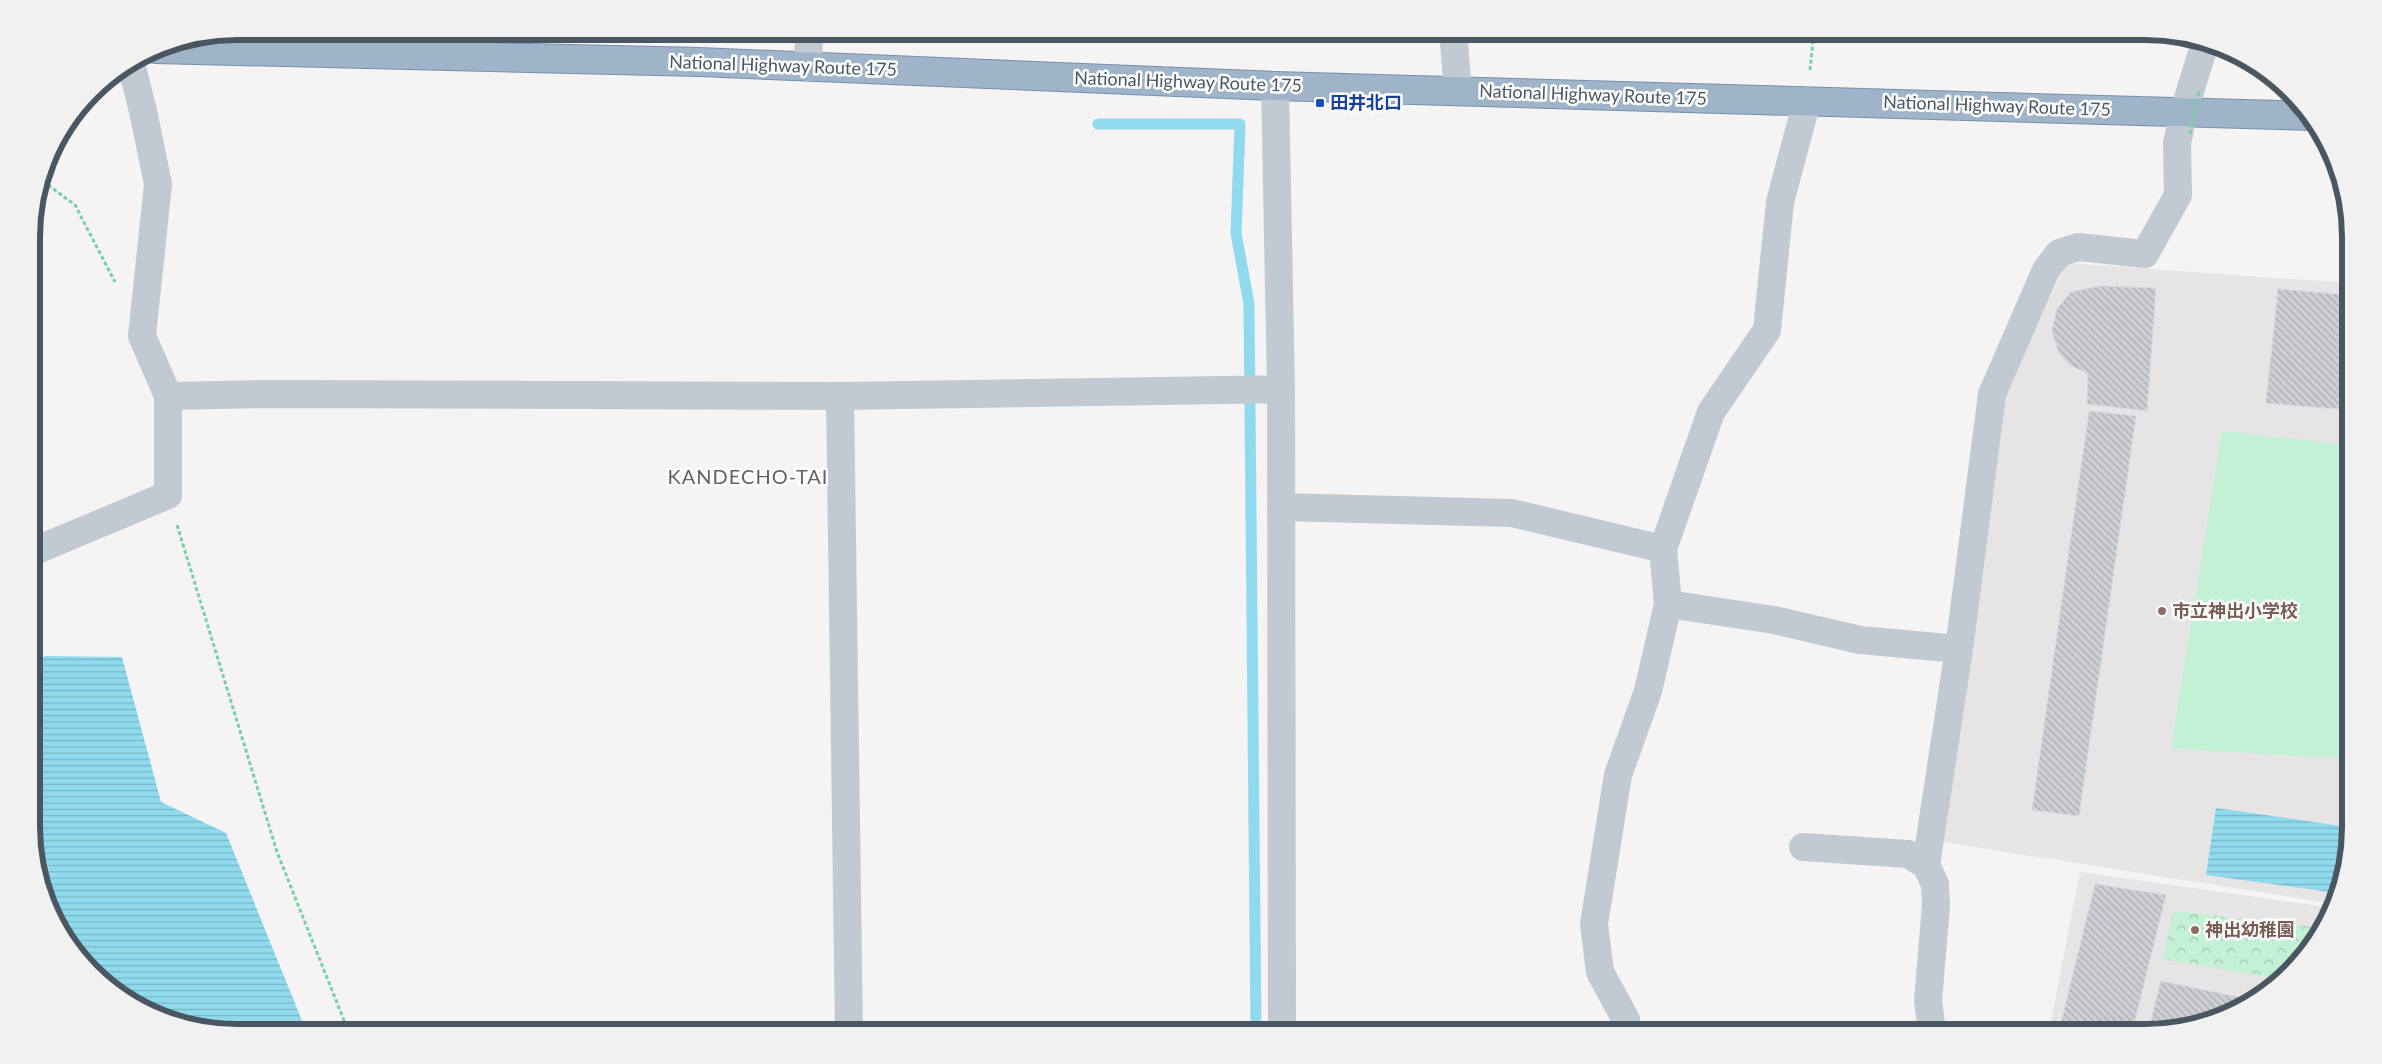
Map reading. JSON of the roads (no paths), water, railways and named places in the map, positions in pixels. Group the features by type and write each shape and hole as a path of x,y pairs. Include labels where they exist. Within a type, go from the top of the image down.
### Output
{"highway":[{"name":"National Highway Route 175","path":"176,50 699,62 1275,86 2300,116"}],"street":[{"path":"808,67 809,40"},
{"path":"1454,40 1458,91"},
{"path":"1931,1024 1928,1001 1936,906 1934,884 1926,865 1959,649 1992,394 2046,270 2059,253 2078,248 2145,254 2178,195 2177,143 2191,112 2204,49"},
{"path":"40,549 168,495 168,396 142,336 158,184 144,110 133,69"},
{"path":"1275,86 1281,389 1282,1024"},
{"path":"1625,1024 1626,1020 1600,972 1594,924 1618,775 1648,692 1668,604 1663,549 1711,412 1767,330 1780,202 1807,101"},
{"path":"168,396 265,394 840,396 1281,389"},
{"path":"840,396 849,1024"},
{"path":"1281,507 1512,513 1663,549"},
{"path":"1668,604 1774,620 1860,640 1959,649"},
{"path":"1803,847 1908,854 1926,865"}],"water":[{"path":"45,656 122,657 161,802 226,833 303,1024 224,1024 174,1014 150,1004 127,991 89,957 73,937 60,914 50,890 40,840 40,660"},
{"path":"2216,808 2342,826 2338,866 2331,892 2206,875"}],"waterway":[{"path":"1098,124 1240,124 1236,233 1249,304 1256,1024"}],"place":[{"name":"田井北口","path":"1320,103"},
{"name":"市立神出小学校","path":"2162,611"},
{"name":"神出幼稚園","path":"2195,930"}],"district":[{"name":"KANDECHO-TAI","path":"748,477"}]}
